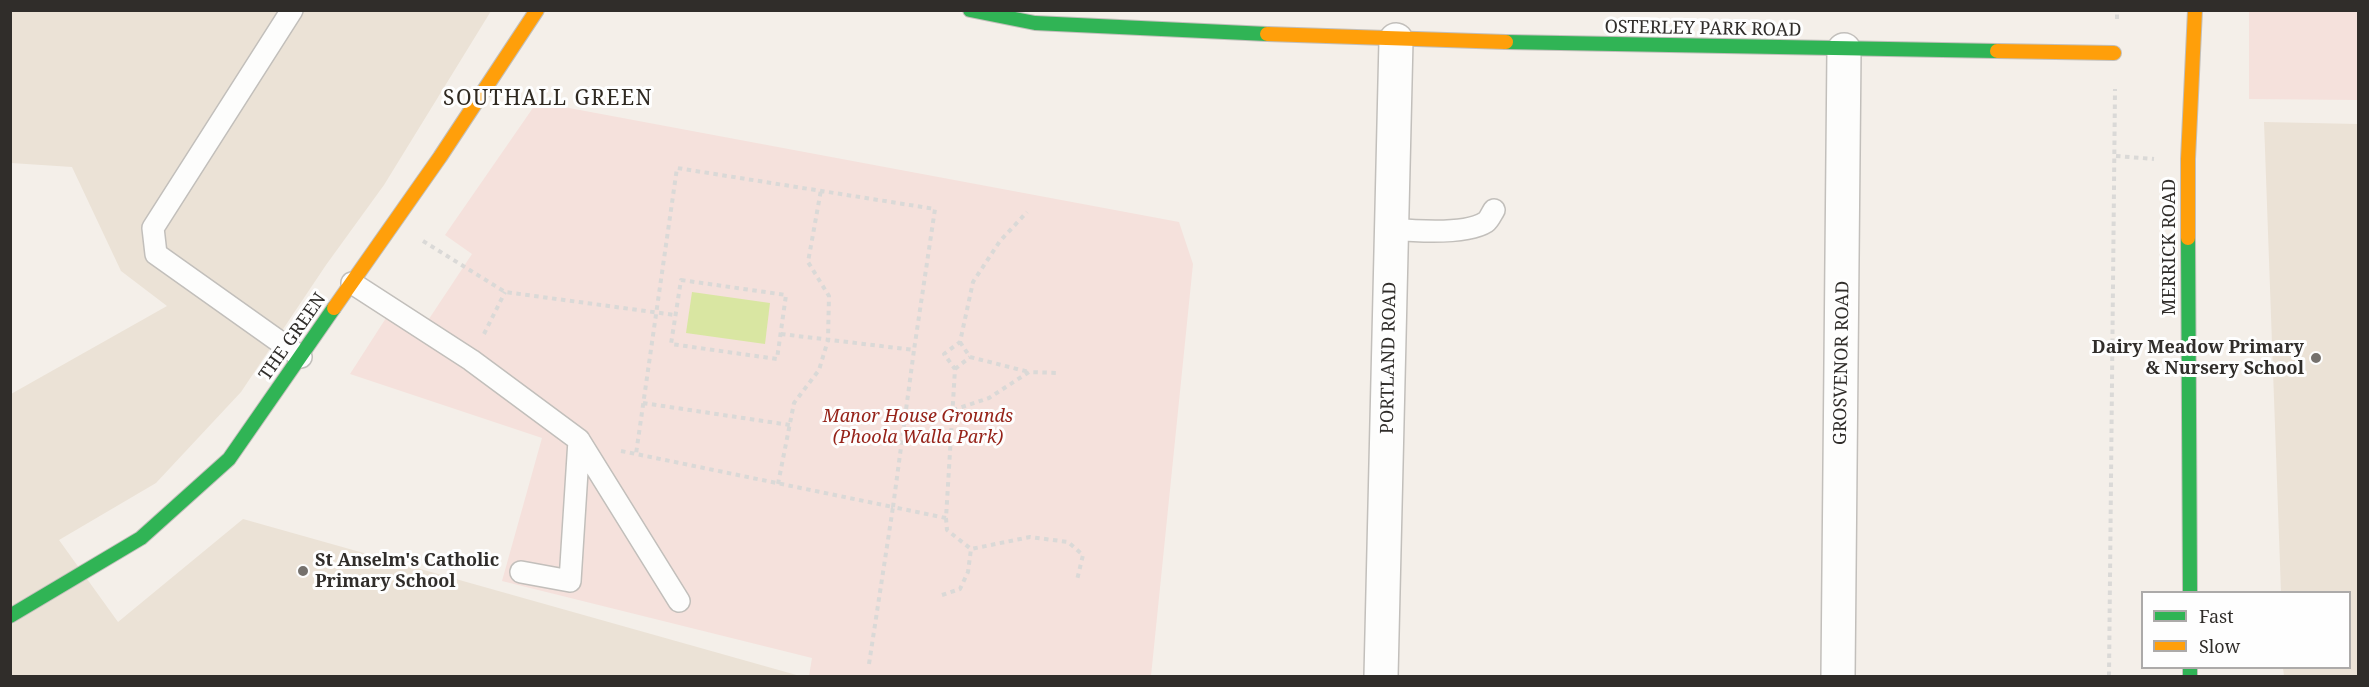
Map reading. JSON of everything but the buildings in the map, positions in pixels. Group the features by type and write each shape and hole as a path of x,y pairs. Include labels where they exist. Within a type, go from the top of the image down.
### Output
{"street":[{"name":"THE GREEN","path":"10,616 141,538 229,459 394,224 537,10"},
{"name":"OSTERLEY PARK ROAD","path":"970,10 1035,23 1396,40 1844,50 2114,53"},
{"name":"MERRICK ROAD","path":"2190,591 2188,159 2195,10"},
{"name":"PORTLAND ROAD","path":"1381,676 1396,40"},
{"name":"GROSVENOR ROAD","path":"1838,676 1844,50"}],"lane":[{"path":"292,10 153,228 156,254 301,357"},
{"path":"1392,229 1431,232 1462,228 1486,222 1494,210"},
{"path":"352,283 471,360 579,440 679,601"},
{"path":"522,572 570,581 579,440"}],"path":[{"path":"2109,676 2116,101"},
{"path":"2116,156 2154,159"},
{"path":"869,664 893,507 935,209 677,168 636,454 778,484 893,507 946,518"},
{"path":"778,484 794,404 819,370 828,340 829,296 808,262 821,190"},
{"path":"1027,212 1000,241 973,282 960,342 945,354 956,369 947,530 971,549 1030,537 1068,542 1083,555 1077,580"},
{"path":"394,224 506,292 676,315"},
{"path":"681,280 786,295 777,359 671,344 676,315 681,280"},
{"path":"471,360 506,292"},
{"path":"781,334 914,350"},
{"path":"960,342 970,357 1029,372 1058,373"},
{"path":"956,369 970,357"},
{"path":"953,410 989,398 1029,372"},
{"path":"643,402 790,425"},
{"path":"942,595 960,590 968,572 971,549"}],"shaded area":[{"path":"10,11 491,11 384,185 326,265 241,392 156,483 59,540 118,622 243,519 800,676 11,676 11,394 167,306 121,271 72,167 11,163"},
{"name":"Dairy Meadow Primary & Nursery School","path":"2264,122 2358,124 2358,676 2284,676 2283,669 2351,669 2351,591 2281,591"},
{"path":"692,292 770,303 765,344 686,333"}],"green space":[{"path":"2249,11 2358,11 2358,100 2249,99"},
{"name":"Manor House Grounds (Phoola Walla Park)","path":"537,102 1179,222 1193,264 1151,676 809,676 812,658 502,581 542,438 350,374 386,318 417,337 472,254 445,235"}],"traffic: fast":[{"path":"970,10 1035,23 1267,34"},
{"path":"1506,42 1997,51"},
{"path":"2188,238 2190,591"},
{"path":"10,616 141,538 229,459 334,308"},
{"path":"2190,669 2190,676"}],"traffic: slow":[{"path":"334,308 440,157 537,10"},
{"path":"2188,238 2188,159 2195,10"},
{"path":"1267,34 1506,42"},
{"path":"1997,51 2114,53"}],"place":[{"name":"Dairy Meadow Primary & Nursery School","path":"2316,358"},
{"name":"St Anselm's Catholic Primary School","path":"303,571"}],"district":[{"name":"SOUTHALL GREEN","path":"548,99"}]}
